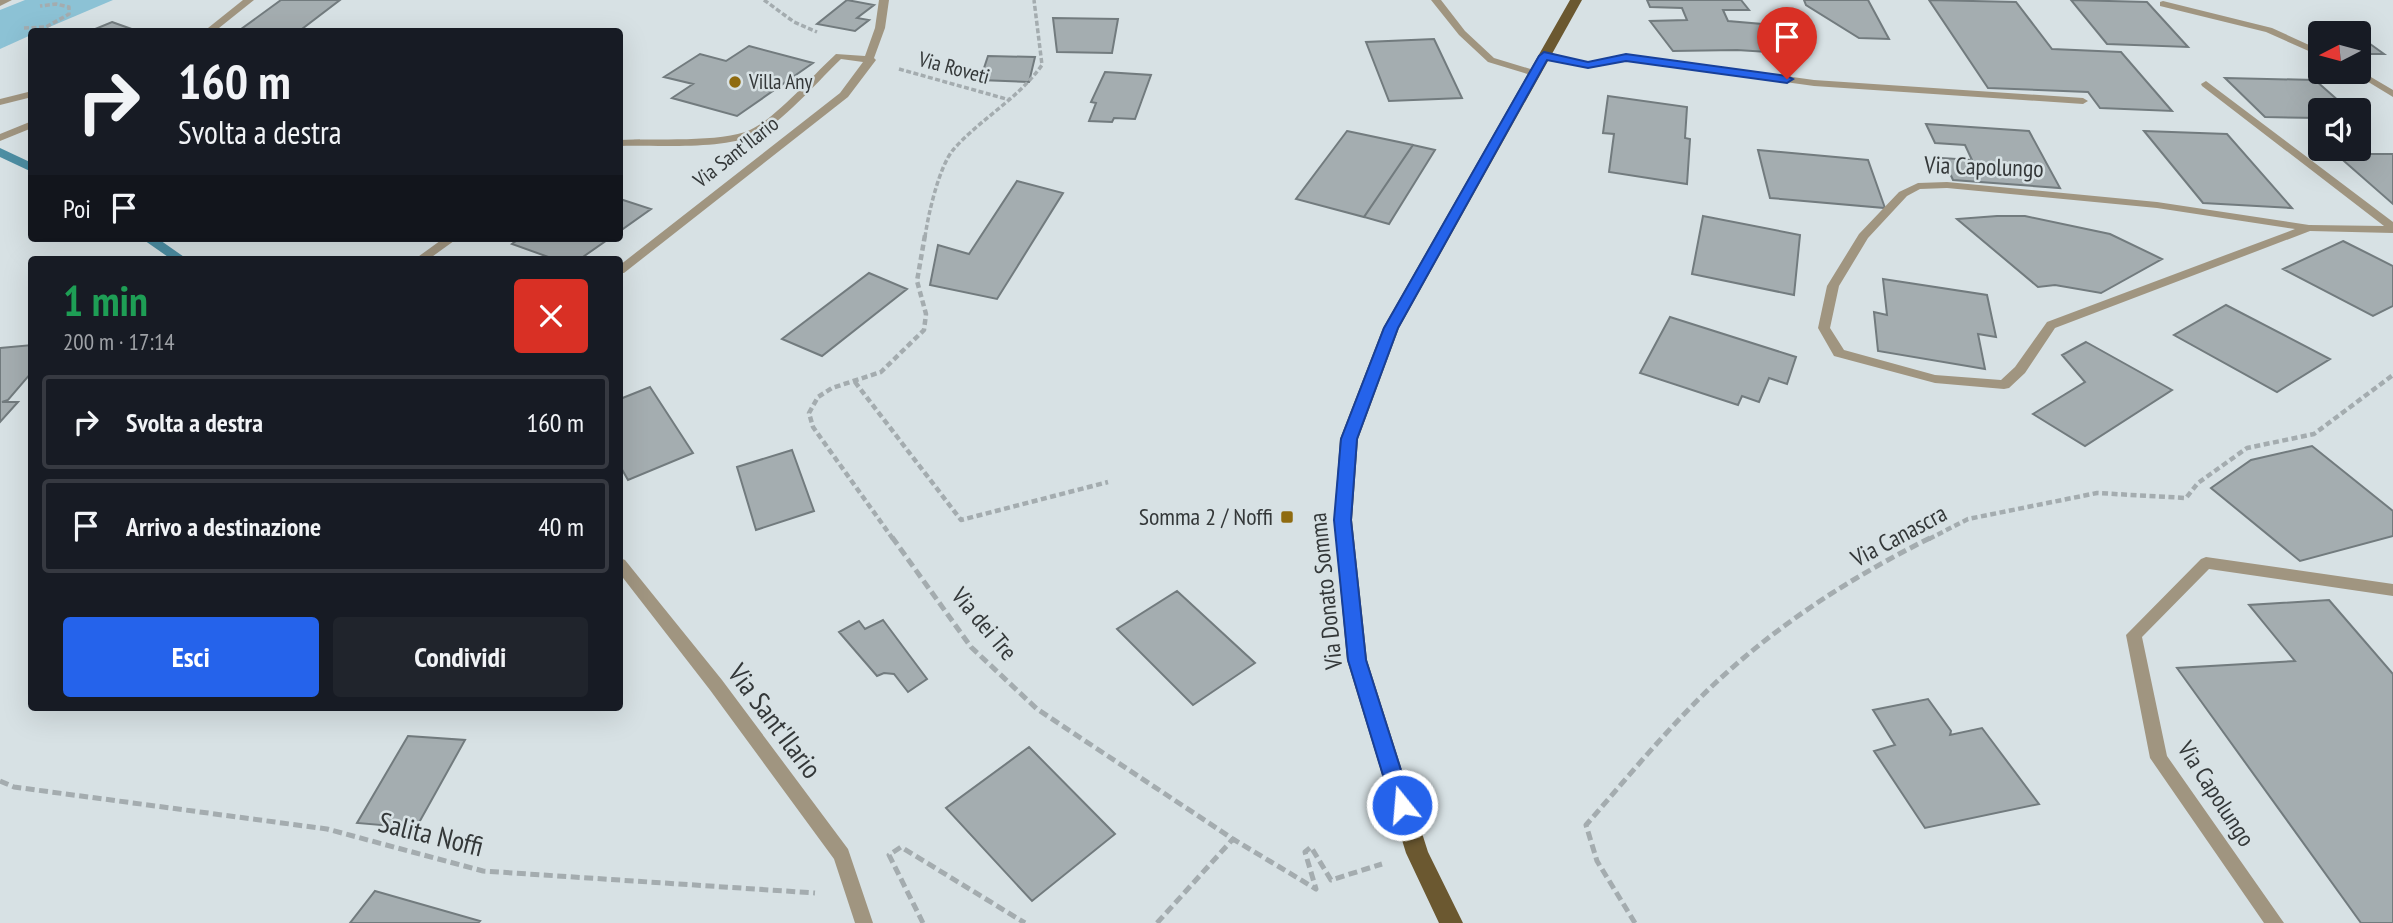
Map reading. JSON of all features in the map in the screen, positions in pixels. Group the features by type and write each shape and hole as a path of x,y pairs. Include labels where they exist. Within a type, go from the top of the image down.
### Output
{"main road":[{"name":"Via Donato Somma","path":"1451,923 1417,853 1357,660 1343,520 1349,439 1391,328 1576,0"}],"street":[{"path":"0,3 7,0"},
{"path":"212,28 249,0"},
{"name":"Via Sant'Ilario","path":"623,268 844,95 871,60 882,23 884,0"},
{"path":"1436,0 1462,33 1492,60 1534,73"},
{"path":"2163,4 2269,30 2308,48"},
{"name":"Via Sant'Ilario","path":"623,143 740,138 770,122 839,56 871,60"},
{"path":"1544,56 1588,65 1626,57 1814,83 2083,101"},
{"path":"2371,81 2393,94"},
{"name":"Via Capolungo","path":"2206,84 2393,229"},
{"path":"0,102 28,95"},
{"path":"0,138 28,126"},
{"name":"Via Capolungo","path":"2309,228 2051,325 2020,370 2004,385 1935,380 1839,353 1824,328 1833,286 1863,236 1903,194 1918,186 1947,185 2157,205 2309,228 2393,229"},
{"path":"425,256 446,242"},
{"name":"Via Capolungo","path":"2275,923 2159,758 2134,635 2206,563 2393,590"},
{"name":"Via Sant'Ilario","path":"623,568 716,685 842,855 864,923"}],"path":[{"path":"764,0 794,22 825,35"},
{"name":"Via dei Tre","path":"1034,0 1042,65 1031,81 951,152 930,206 917,281 926,314 924,330 881,372 832,388 818,397 809,413 813,427 971,647 1037,709 1233,839 1316,890 1305,852 1311,847 1331,880 1417,853"},
{"name":"Via Roveti","path":"889,67 1010,100"},
{"name":"Via Canascra","path":"1635,923 1597,860 1586,825 1690,708 1771,635 1875,565 1968,519 2097,494 2186,498 2198,482 2247,448 2314,434 2393,374"},
{"path":"855,382 961,520 1108,482"},
{"name":"Salita Noffi","path":"0,781 14,787 327,829 483,871 856,895"},
{"path":"1157,923 1233,839"},
{"path":"923,923 889,855 901,847 1025,923"}],"shaded area":[{"path":"25,0 113,0 47,28 28,28 28,36 0,49 0,10"}],"building":[{"path":"281,0 340,0 303,28 242,28"},
{"path":"847,0 874,5 857,18 869,20 855,31 817,24"},
{"path":"1647,0 1741,0 1749,10 1723,10 1728,21 1774,25 1783,53 1737,50 1673,51 1650,21 1687,20 1682,8 1650,7"},
{"path":"1804,0 1868,0 1889,39 1859,38 1806,5"},
{"path":"1929,0 2016,2 2052,49 2121,52 2172,111 2100,108 2088,92 1988,88"},
{"path":"2071,0 2147,2 2188,47 2107,44"},
{"path":"1053,18 1118,19 1112,53 1057,52"},
{"path":"112,22 129,28 98,28"},
{"path":"1434,39 1462,98 1389,101 1366,42"},
{"path":"2371,45 2384,54 2371,54"},
{"name":"Villa Any","path":"749,46 813,63 737,116 672,98 693,84 664,77 700,54 726,61"},
{"path":"988,56 1035,57 1029,82 980,80"},
{"path":"1105,72 1151,75 1135,119 1089,121 1096,103 1091,102"},
{"path":"2225,78 2308,80 2308,84 2320,84 2335,98 2308,98 2308,118 2265,117"},
{"path":"1608,96 1687,107 1685,138 1690,139 1687,184 1609,172 1614,134 1603,133"},
{"path":"1926,124 2029,131 2060,188 1953,180 1943,158 1972,160 1965,145 1935,143"},
{"path":"1347,131 1413,145 1364,217 1296,199"},
{"path":"2144,131 2227,134 2292,208 2203,203"},
{"path":"1413,145 1435,150 1389,224 1364,217"},
{"path":"1758,150 1868,160 1885,208 1770,198"},
{"path":"2371,154 2393,154 2393,204 2344,161 2371,161"},
{"path":"1017,181 1063,193 997,299 930,285 938,245 969,254"},
{"path":"623,200 651,209 623,229"},
{"path":"1703,216 1800,235 1794,295 1692,274"},
{"path":"2025,216 2110,234 2162,259 2101,293 2055,285 2038,287 1957,219"},
{"path":"2343,241 2393,266 2393,306 2373,316 2283,269"},
{"path":"604,242 584,256 546,256 512,244"},
{"path":"869,273 907,289 822,356 782,339"},
{"path":"1883,279 1987,295 1996,337 1978,334 1985,369 1878,351 1874,312 1887,315"},
{"path":"2226,305 2330,359 2277,392 2174,335"},
{"path":"1670,317 1796,357 1787,384 1769,378 1759,402 1742,396 1738,405 1640,373"},
{"path":"2086,342 2172,390 2085,446 2033,414 2085,382 2062,355"},
{"path":"28,345 28,377 8,400 2,402 18,402 0,422 0,348"},
{"path":"650,387 693,453 628,480 623,471 623,398"},
{"path":"2312,446 2393,511 2393,536 2300,561 2211,488 2251,460"},
{"path":"792,450 814,511 756,530 737,467"},
{"path":"1177,591 1255,663 1193,705 1117,629"},
{"path":"2329,600 2393,674 2393,923 2361,923 2177,668 2295,661 2249,605"},
{"path":"883,620 927,679 908,692 894,674 884,673 877,676 839,632 859,621 865,629"},
{"path":"1928,699 1951,731 1950,735 1982,728 2039,804 1925,828 1874,751 1895,745 1873,710"},
{"path":"408,736 465,740 416,828 357,823"},
{"path":"1029,747 1115,834 1032,901 946,808"},
{"path":"375,891 480,921 350,923"}],"waterway":[{"path":"0,152 28,166"},
{"path":"154,242 175,256"}],"place":[{"name":"Villa Any","path":"735,82"},
{"name":"Somma 2 / Noffi","path":"1287,517"}],"route":[{"path":"1402,805 1357,660 1343,520 1349,439 1391,328 1544,56 1588,65 1626,57 1787,79"}]}
